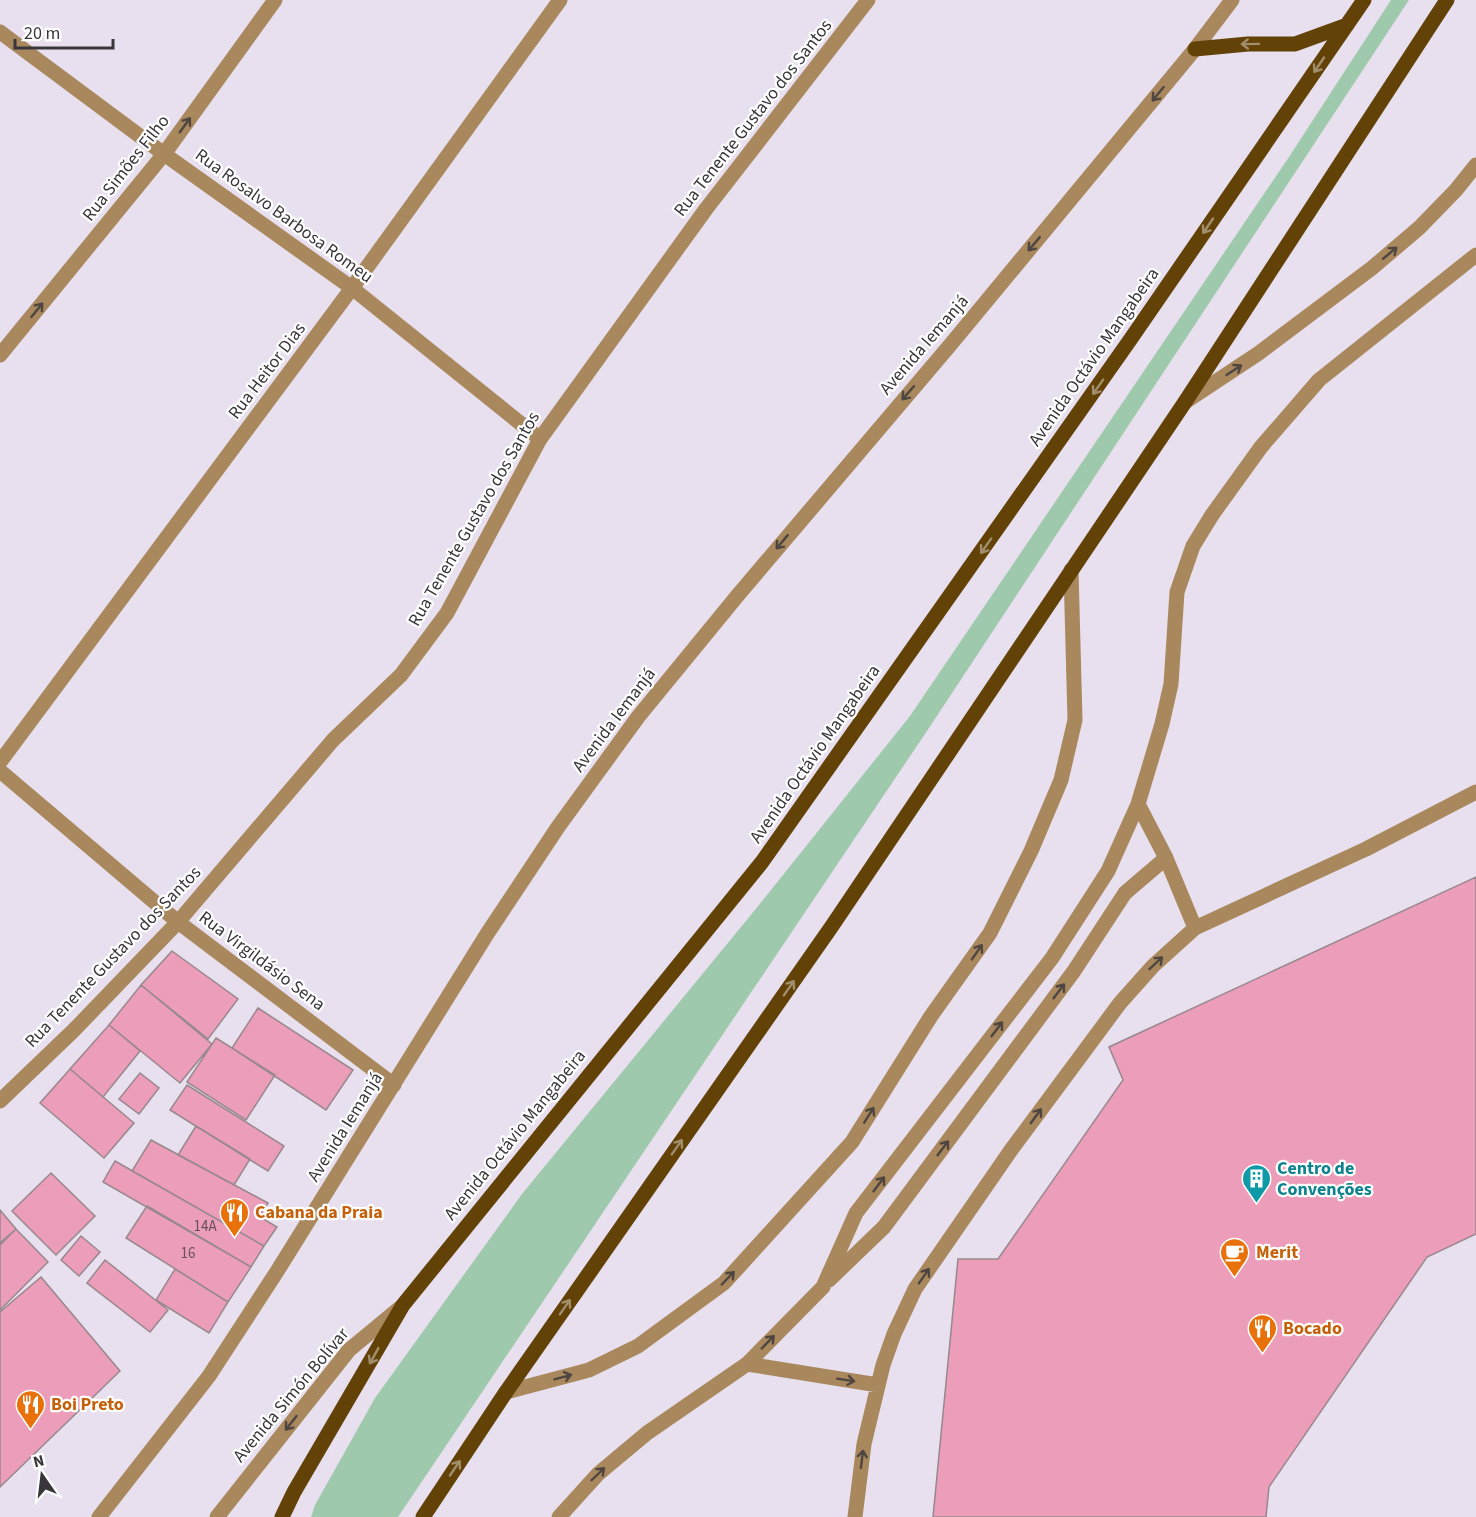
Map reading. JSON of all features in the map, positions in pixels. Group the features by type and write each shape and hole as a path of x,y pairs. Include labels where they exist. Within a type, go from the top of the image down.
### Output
{"main road":[{"name":"Avenida Octávio Mangabeira","path":"282,1517 294,1492 403,1305 762,862 1130,340 1364,0"},
{"path":"423,1517 506,1392 832,926 1185,402 1447,0"},
{"path":"1195,49 1221,45 1295,44 1347,25"}],"street":[{"name":"Rua Simões Filho","path":"0,355 164,154 276,0"},
{"name":"Rua Heitor Dias","path":"0,762 352,288 560,0"},
{"name":"Rua Tenente Gustavo dos Santos","path":"0,1101 74,1030 178,922 333,740 401,675 447,613 540,439 706,209 868,0"},
{"name":"Avenida Iemanjá","path":"99,1517 209,1376 276,1274 487,934 558,827 638,717 760,569 951,345 1195,49 1232,0"},
{"name":"Rua Rosalvo Barbosa Romeu","path":"0,32 164,154 352,288 540,439"},
{"path":"1185,402 1259,353 1372,268 1419,228 1456,190 1476,165"},
{"path":"823,1287 856,1213 1052,958 1108,871 1138,804 1162,724 1171,684 1177,592 1193,546 1212,514 1261,447 1319,380 1476,255"},
{"path":"506,1392 589,1370 638,1346 724,1283 852,1142 931,1016 990,933 1031,851 1061,780 1075,720 1071,570"},
{"name":"Rua Virgildásio Sena","path":"0,771 178,922 394,1085"},
{"path":"855,1517 864,1444 878,1385 894,1334 915,1289 985,1187 1120,1003 1153,966 1195,928 1366,849 1476,792"},
{"path":"1138,804 1166,858 1195,928"},
{"path":"558,1517 598,1473 647,1433 747,1364 884,1227 1074,971 1125,893 1166,858"},
{"path":"1089,899 1108,917"},
{"path":"1052,958 1074,971"},
{"name":"Avenida Simón Bolívar","path":"217,1517 349,1350 403,1305"},
{"path":"747,1364 878,1385"}],"green space":[{"path":"1391,0 1409,0 927,731 398,1517 311,1517 315,1505 375,1398 522,1194 759,905 910,716 1289,157"}],"building":[{"name":"Centro de Convenções","path":"1476,877 1476,1234 1427,1257 1269,1487 1266,1517 933,1517 958,1259 998,1259 1123,1080 1109,1047"},
{"path":"172,951 238,999 208,1039 141,985"},
{"path":"141,985 212,1044 180,1083 109,1025"},
{"path":"258,1008 353,1070 326,1110 232,1048"},
{"path":"109,1025 140,1051 103,1097 70,1069"},
{"path":"216,1038 275,1075 246,1120 187,1082"},
{"path":"70,1069 134,1123 104,1158 40,1103"},
{"path":"140,1073 159,1088 139,1114 119,1099"},
{"path":"187,1085 284,1146 268,1171 170,1110"},
{"path":"196,1126 250,1159 234,1185 178,1155"},
{"path":"151,1140 268,1203 260,1217 277,1227 264,1246 132,1171"},
{"path":"115,1161 264,1246 251,1267 103,1182"},
{"path":"51,1173 95,1216 56,1255 12,1211"},
{"path":"147,1206 251,1267 228,1302 126,1238"},
{"path":"0,1210 16,1229 0,1243"},
{"path":"16,1229 48,1262 0,1310 0,1245"},
{"path":"81,1236 100,1252 79,1276 61,1260"},
{"path":"105,1260 168,1310 150,1332 87,1283"},
{"path":"175,1269 228,1302 209,1333 156,1300"},
{"name":"Boi Preto","path":"41,1277 120,1371 0,1487 0,1312"}],"place":[{"name":"Centro de Convenções","path":"1256,1204"},
{"name":"Cabana da Praia","path":"234,1238"},
{"name":"Merit","path":"1235,1278"},
{"name":"Bocado","path":"1262,1354"},
{"name":"Boi Preto","path":"30,1430"}]}
